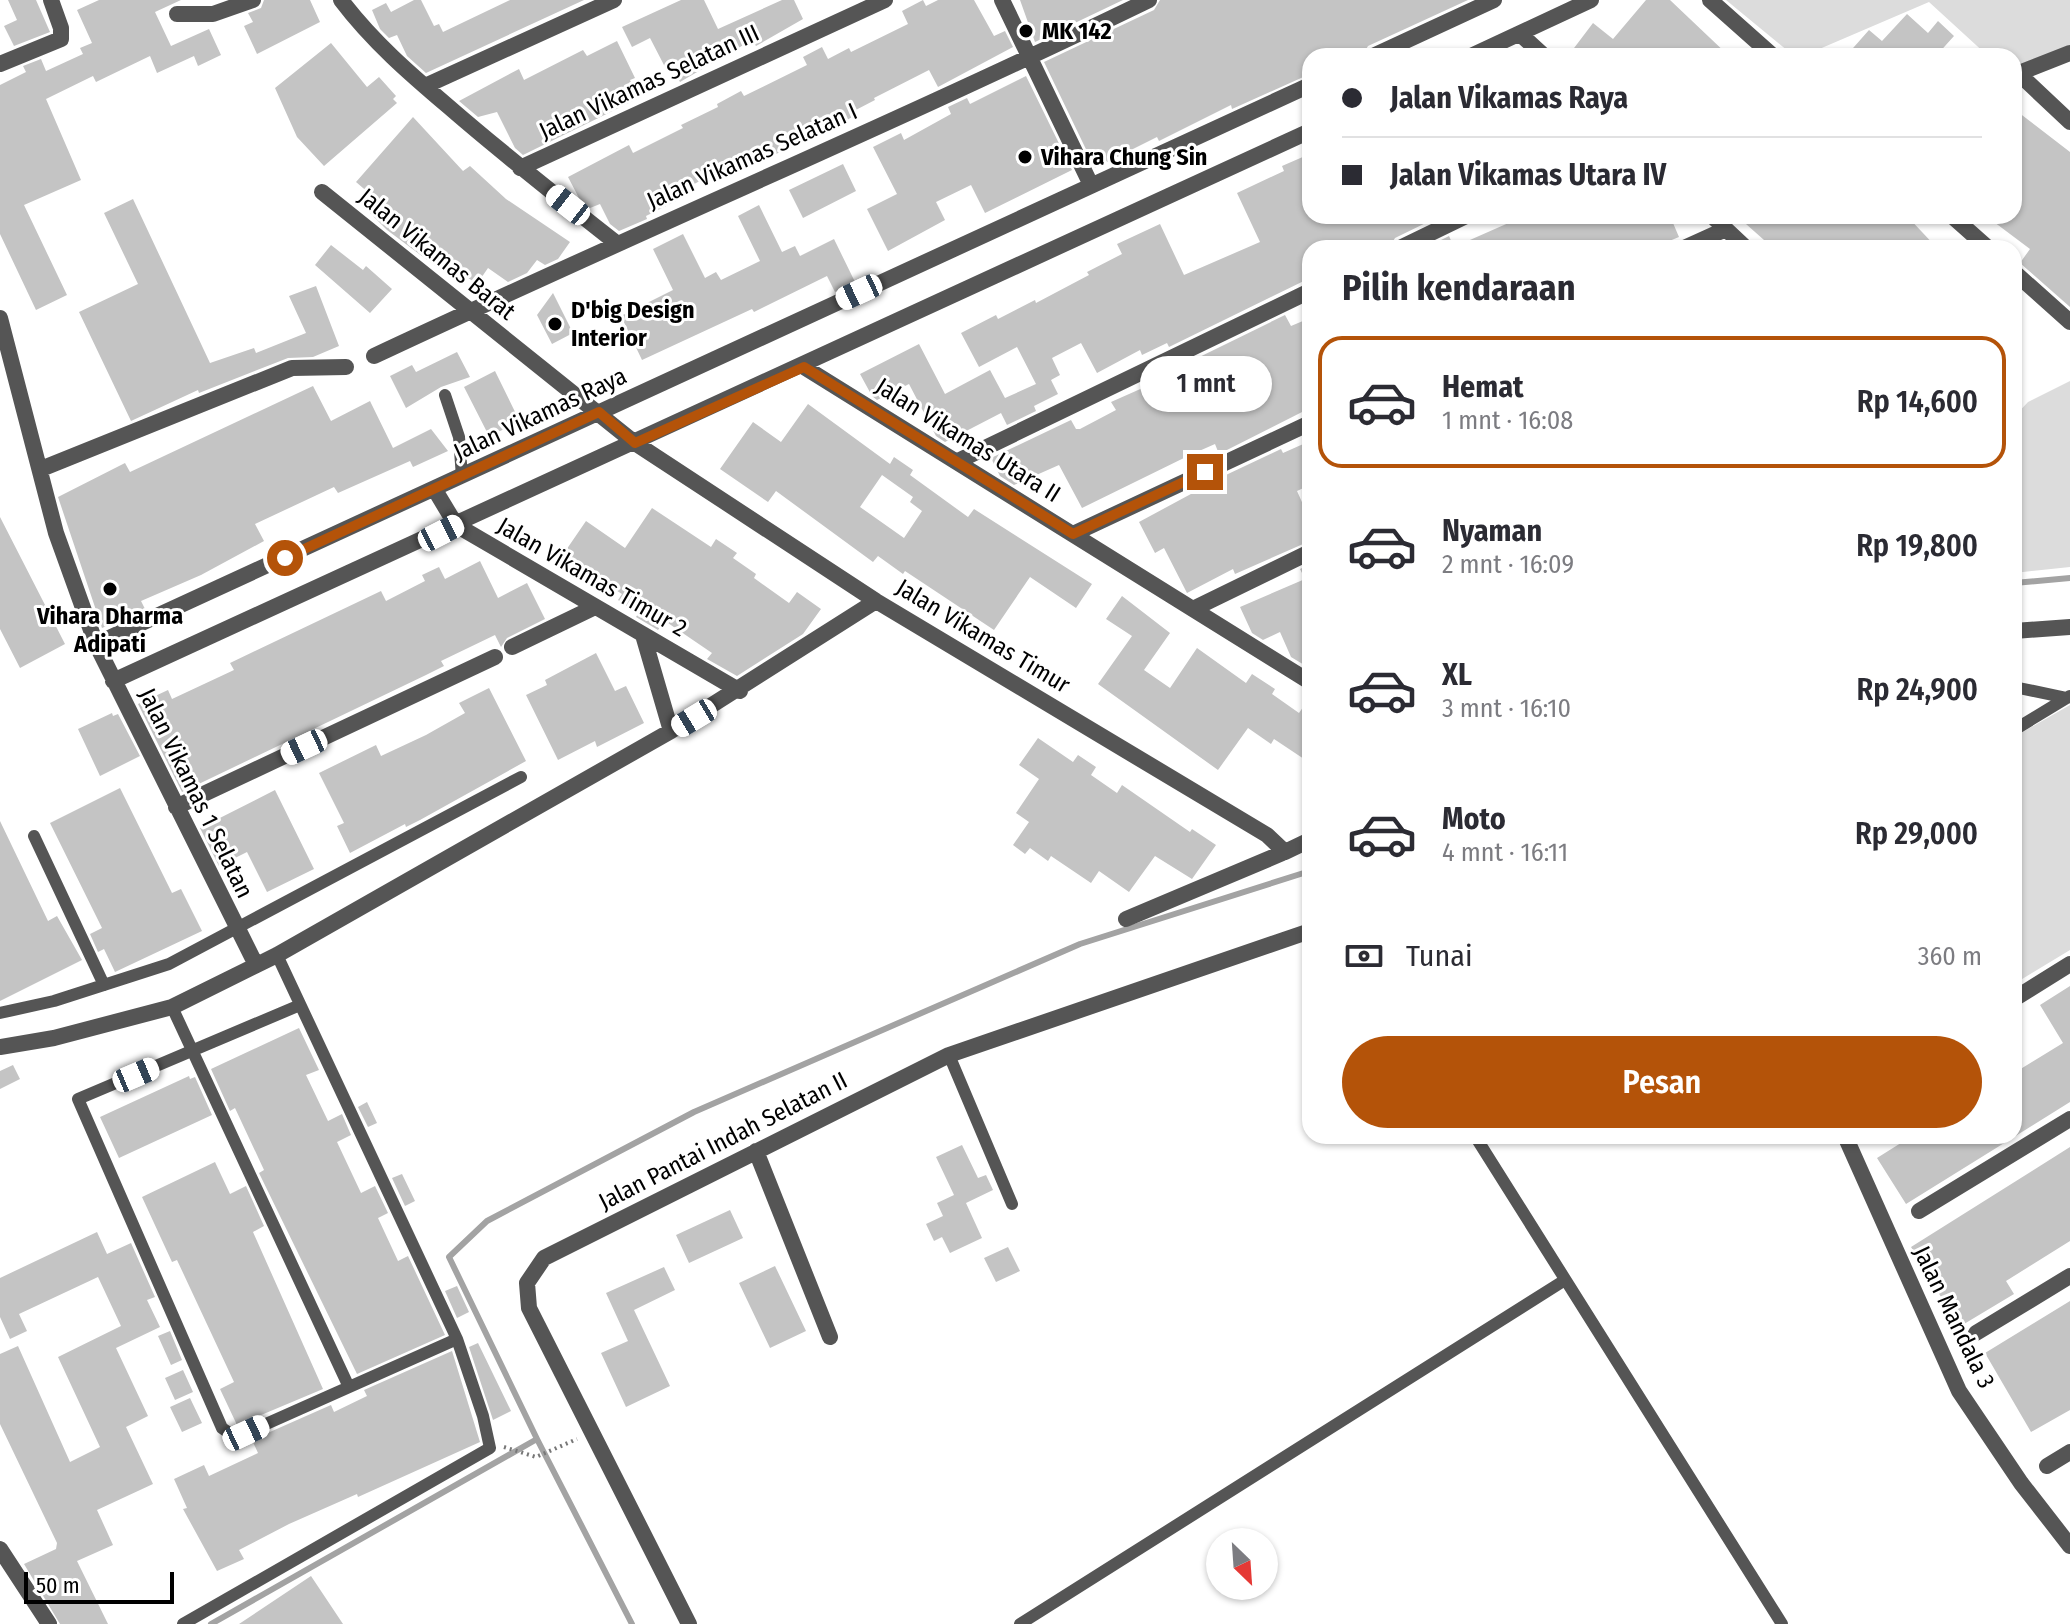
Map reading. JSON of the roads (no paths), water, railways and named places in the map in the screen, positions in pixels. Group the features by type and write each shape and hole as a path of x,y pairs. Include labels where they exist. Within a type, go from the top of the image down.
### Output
{"street":[{"path":"0,64 61,39 61,28 51,0"},
{"path":"177,14 213,14 253,0"},
{"path":"341,0 375,42 520,168 615,242"},
{"path":"425,86 614,0"},
{"name":"Jalan Vikamas Selatan III","path":"520,168 885,0"},
{"path":"1002,0 1091,185"},
{"name":"Jalan Vikamas Selatan I","path":"374,356 615,242 1029,58 1149,0"},
{"path":"1489,48 1591,0"},
{"path":"1710,0 1764,48"},
{"path":"1390,48 1485,2"},
{"path":"1520,34 1535,48"},
{"path":"2022,72 2070,53"},
{"path":"2022,79 2070,122"},
{"name":"Jalan Vikamas Raya","path":"98,649 437,494 462,477 602,415 1302,89"},
{"path":"111,677 631,439 804,367 1302,135"},
{"name":"Jalan Vikamas Barat","path":"322,192 631,439"},
{"path":"1416,240 1450,224"},
{"path":"1721,224 1738,240"},
{"path":"1961,224 1979,240"},
{"path":"1702,240 1726,229"},
{"path":"2022,279 2070,322"},
{"path":"958,461 1302,295"},
{"name":"Jalan Vikamas 1 Selatan","path":"0,318 56,533 98,649 256,965"},
{"path":"41,469 292,368 346,367"},
{"name":"Jalan Vikamas Utara II","path":"804,367 1302,677"},
{"path":"1073,534 1302,427"},
{"name":"Jalan Vikamas Timur","path":"631,439 876,601 1267,835 1285,852"},
{"path":"437,494 453,522"},
{"name":"Jalan Vikamas Timur 2","path":"453,522 740,691"},
{"path":"1193,609 1302,556"},
{"path":"0,1047 54,1038 172,1007 277,955 740,691 876,601"},
{"path":"512,647 595,607"},
{"path":"2022,630 2070,627"},
{"path":"643,635 671,731"},
{"path":"176,807 495,657"},
{"path":"1126,919 1302,844"},
{"name":"Jalan Pantai Indah Selatan II","path":"689,1624 529,1308 527,1283 544,1258 949,1055 1302,934"},
{"path":"2022,994 2070,964"},
{"path":"1919,1211 2070,1119"},
{"name":"Jalan Mandala 3","path":"1849,1144 1959,1391 2021,1483 2070,1546"},
{"path":"756,1151 830,1337"},
{"path":"1976,1333 2070,1276"},
{"path":"2047,1466 2070,1452"},
{"path":"0,1549 49,1624"}],"lane":[{"path":"445,395 459,437 462,477"},
{"path":"2022,688 2069,697"},
{"path":"2022,725 2069,697"},
{"path":"0,1013 54,1001 169,964 521,777"},
{"path":"34,836 104,985"},
{"path":"183,1624 490,1448 483,1416 457,1339 277,955"},
{"path":"300,1005 78,1099 222,1428 232,1435 246,1433 457,1339"},
{"path":"172,1007 348,1385"},
{"path":"949,1055 1012,1204"},
{"path":"1480,1144 1782,1624"},
{"path":"1020,1624 1565,1280"}],"waterway":[{"path":"2022,582 2070,578"},
{"path":"211,1624 537,1439 449,1257 487,1221 694,1112 1080,944 1302,874"},
{"path":"537,1439 632,1624"}],"place":[{"name":"MK 142","path":"1026,31"},
{"name":"Vihara Chung Sin","path":"1025,157"},
{"name":"D'big Design Interior","path":"555,324"},
{"name":"Vihara Dharma Adipati","path":"110,589"}]}
